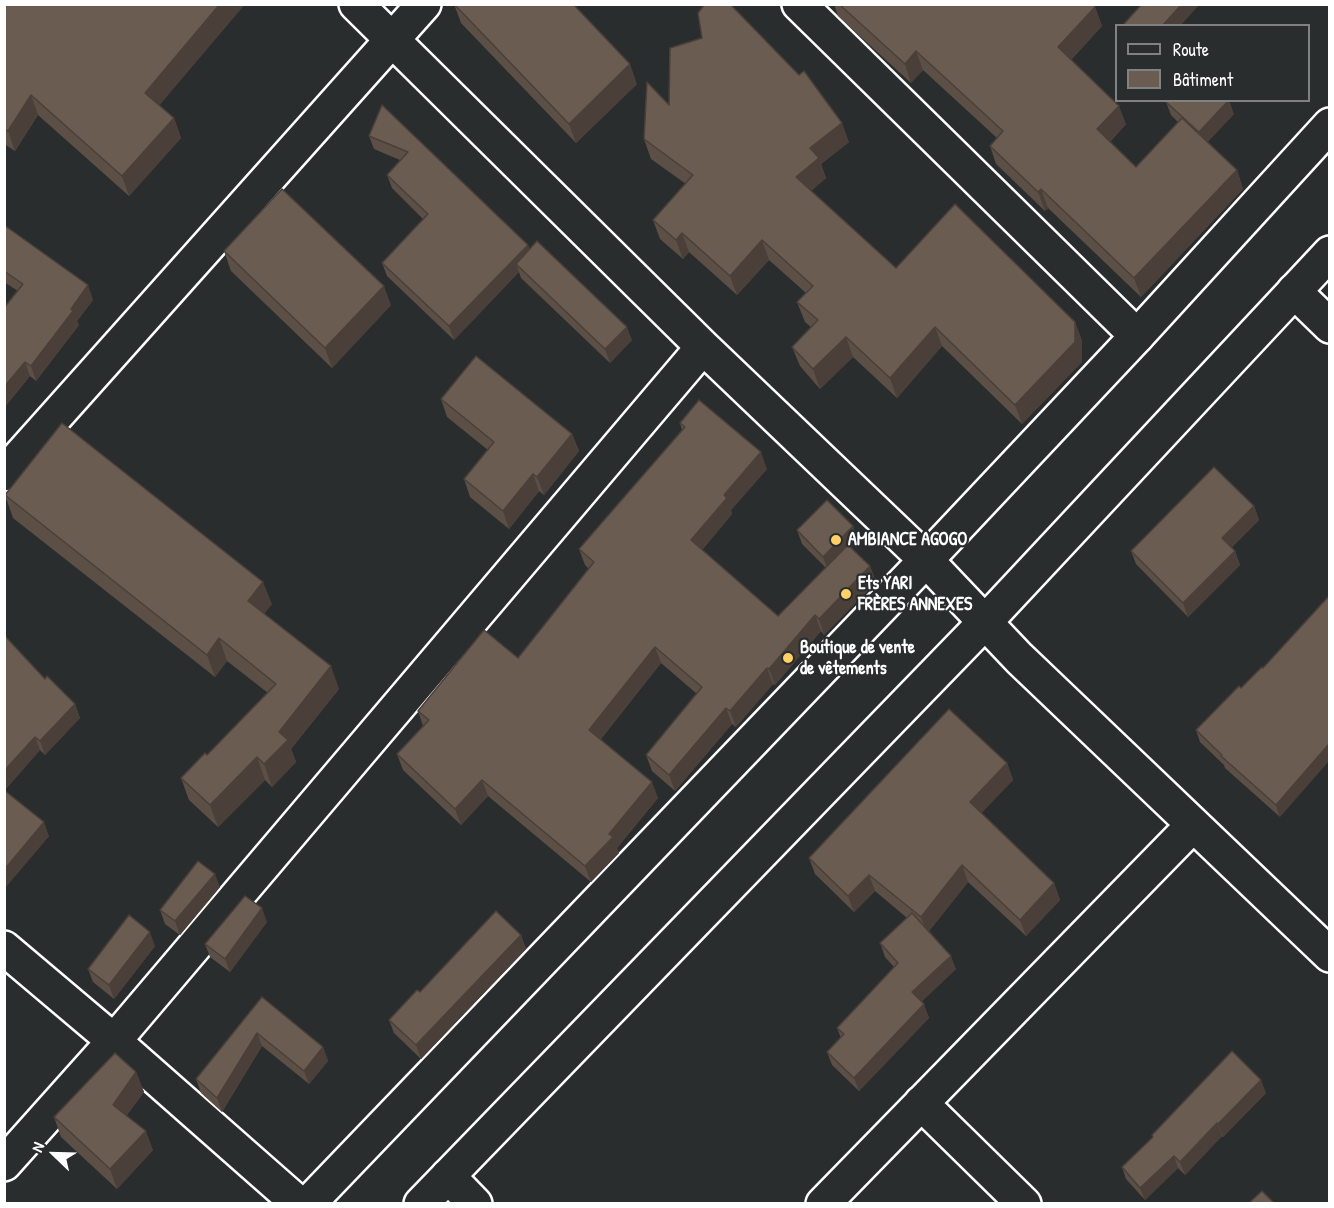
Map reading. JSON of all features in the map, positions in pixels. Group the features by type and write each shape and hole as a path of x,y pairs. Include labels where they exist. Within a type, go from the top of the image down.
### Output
{"street":[{"path":"356,4 703,347 926,560 1019,658 1329,955"},
{"path":"4,474 424,4"},
{"path":"799,4 1137,336"},
{"path":"308,1203 926,560 1137,336 1329,125"},
{"path":"422,1203 986,621 1329,253"},
{"path":"1294,291 1329,326"},
{"path":"4,1164 114,1041 703,347"},
{"path":"823,1203 1193,825"},
{"path":"4,948 299,1203"},
{"path":"921,1103 1024,1203"},
{"path":"448,1176 475,1203"}],"building":[{"path":"4,4 220,4 145,93 174,118 122,176 31,95 8,131 4,129"},
{"path":"454,4 573,4 630,64 569,124"},
{"path":"705,4 730,4 799,75 804,71 842,123 810,148 819,158 796,177 896,268 955,204 1075,322 1075,342 1015,405 935,327 890,378 846,337 813,369 792,347 818,320 797,302 813,286 762,240 730,276 682,233 676,240 653,220 693,175 644,139 647,82 669,105 670,48 702,38 698,13"},
{"path":"839,4 1092,4 1095,7 1058,47 1119,106 1097,129 1136,167 1182,118 1237,170 1134,278 1041,189 1038,192 990,146 1003,131 916,51 905,64"},
{"path":"1142,4 1182,4 1164,24 1124,24"},
{"path":"1166,102 1227,102 1199,132"},
{"path":"382,105 528,245 449,326 382,263 428,214 387,175 408,152 369,136"},
{"path":"282,189 384,286 325,348 224,251"},
{"path":"4,225 88,285 71,309 73,311 31,366 25,362 4,387 4,308 23,284 4,271"},
{"path":"537,241 627,327 605,349 516,264"},
{"path":"476,356 572,434 537,477 533,474 503,511 464,479 494,442 441,399"},
{"path":"699,400 761,452 724,495 727,498 691,540 778,616 848,545 870,566 819,619 815,615 730,711 726,708 669,775 646,755 702,687 655,647 589,730 652,782 609,834 613,837 585,866 482,780 455,809 397,754 429,720 418,711 484,630 518,658 594,562 579,549 685,427 680,423"},
{"path":"62,423 263,582 248,601 331,666 279,732 288,740 264,764 257,757 210,805 181,778 205,753 207,755 276,684 219,638 207,655 5,495"},
{"path":"1214,467 1254,506 1222,538 1235,551 1183,603 1131,551"},
{"path":"827,500 853,526 823,557 797,530"},
{"path":"1329,596 1329,744 1276,805 1221,756 1196,730 1239,686 1241,688 1263,668"},
{"path":"4,635 45,679 47,676 75,704 40,741 35,737 4,771"},
{"path":"949,709 1007,763 970,802 1054,883 1020,920 962,865 921,917 869,875 848,896 809,858"},
{"path":"4,790 44,822 4,870"},
{"path":"198,861 215,874 175,921 160,910"},
{"path":"245,896 262,908 225,959 205,944"},
{"path":"496,911 521,935 416,1045 389,1020 417,990 420,992"},
{"path":"912,913 951,956 912,992 924,1004 854,1078 827,1052 844,1034 837,1028 898,963 880,943"},
{"path":"129,915 150,932 109,985 88,969"},
{"path":"262,997 323,1047 304,1071 257,1033 217,1098 196,1079"},
{"path":"1232,1051 1261,1080 1180,1162 1174,1156 1140,1188 1122,1167 1153,1137 1152,1135"},
{"path":"115,1053 136,1072 113,1105 146,1131 110,1169 54,1117"},
{"path":"1262,1191 1274,1203 1249,1203"}],"place":[{"name":"AMBIANCE AGOGO","path":"836,540"},
{"name":"Ets YARI FRÈRES ANNEXES","path":"846,594"},
{"name":"Boutique de vente de vêtements","path":"788,658"}]}
